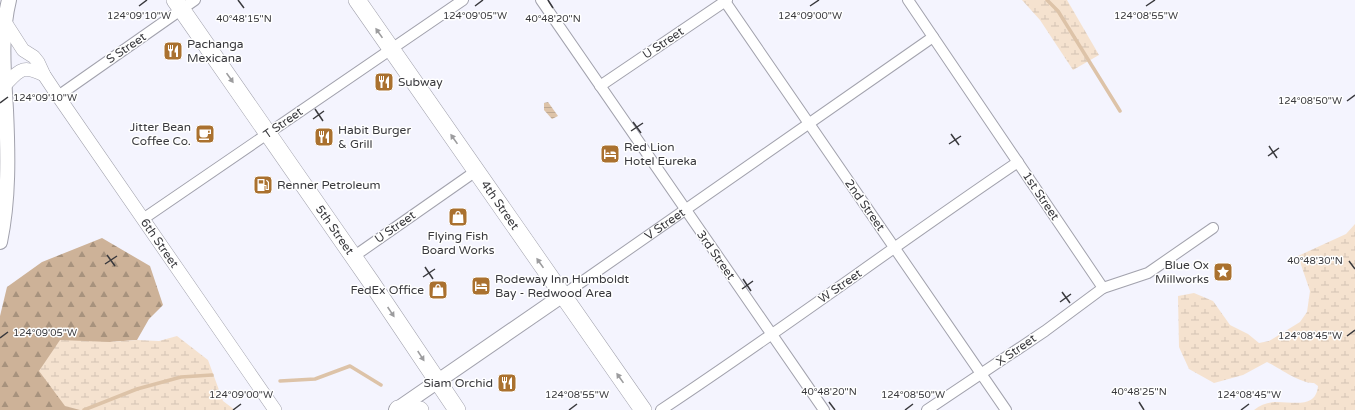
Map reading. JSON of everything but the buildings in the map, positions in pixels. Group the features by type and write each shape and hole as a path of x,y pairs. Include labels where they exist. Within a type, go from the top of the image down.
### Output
{"highway":[{"name":"4th Street","path":"357,0 643,410"},
{"name":"5th Street","path":"184,3 268,133 457,410"},
{"path":"397,409 420,410"}],"main road":[{"path":"0,237 7,195 7,146 2,84 2,23 9,0"},
{"name":"V Street","path":"397,409 563,295"}],"street":[{"name":"T Street","path":"143,219 463,0"},
{"name":"3rd Street","path":"540,0 824,410"},
{"name":"U Street","path":"600,86 725,0"},
{"name":"2nd Street","path":"725,0 1006,410"},
{"name":"1st Street","path":"908,0 1103,288"},
{"name":"S Street","path":"58,96 184,3"},
{"name":"6th Street","path":"2,23 23,50 34,57 38,62 44,76 275,410"},
{"name":"V Street","path":"563,295 686,211 933,37"},
{"path":"2,84 27,68 44,76"},
{"name":"W Street","path":"661,410 715,374 1018,162"},
{"name":"U Street","path":"353,257 476,171"},
{"path":"1103,288 1148,273 1213,228"},
{"name":"X Street","path":"927,410 1045,331 1103,288"}],"green space":[{"path":"1022,0 1067,0 1099,55 1073,70 1040,20"},
{"path":"1355,224 1355,410 1254,410 1264,404 1274,402 1302,403 1313,398 1316,394 1318,386 1314,383 1303,381 1267,362 1243,375 1214,383 1189,369 1179,347 1178,296 1194,293 1213,301 1230,325 1248,334 1259,343 1269,341 1300,322 1307,312 1310,291 1298,256 1346,234"},
{"path":"102,238 150,266 163,305 149,319 137,340 110,342 86,410 0,410 0,316 7,287 42,262"},
{"path":"177,336 208,360 223,401 235,410 80,410 65,406 39,371 60,340 110,342 137,340 159,341"}],"shaded area":[{"path":"548,102 558,116 552,119 544,110 544,103"}],"waterway":[{"path":"1047,0 1058,11 1120,111"},
{"path":"280,381 315,379 350,366 381,385"},
{"path":"84,410 137,389 181,377 212,375"}],"place":[{"name":"Pachanga Mexicana","path":"173,51"},
{"name":"Subway","path":"384,82"},
{"name":"Jitter Bean Coffee Co.","path":"205,134"},
{"name":"Habit Burger & Grill","path":"324,137"},
{"name":"Red Lion Hotel Eureka","path":"610,154"},
{"name":"Renner Petroleum","path":"263,185"},
{"name":"Flying Fish Board Works","path":"458,217"},
{"name":"Blue Ox Millworks","path":"1223,272"},
{"name":"Rodeway Inn Humboldt Bay - Redwood Area","path":"481,286"},
{"name":"FedEx Office","path":"438,290"},
{"name":"Siam Orchid","path":"507,383"}]}
